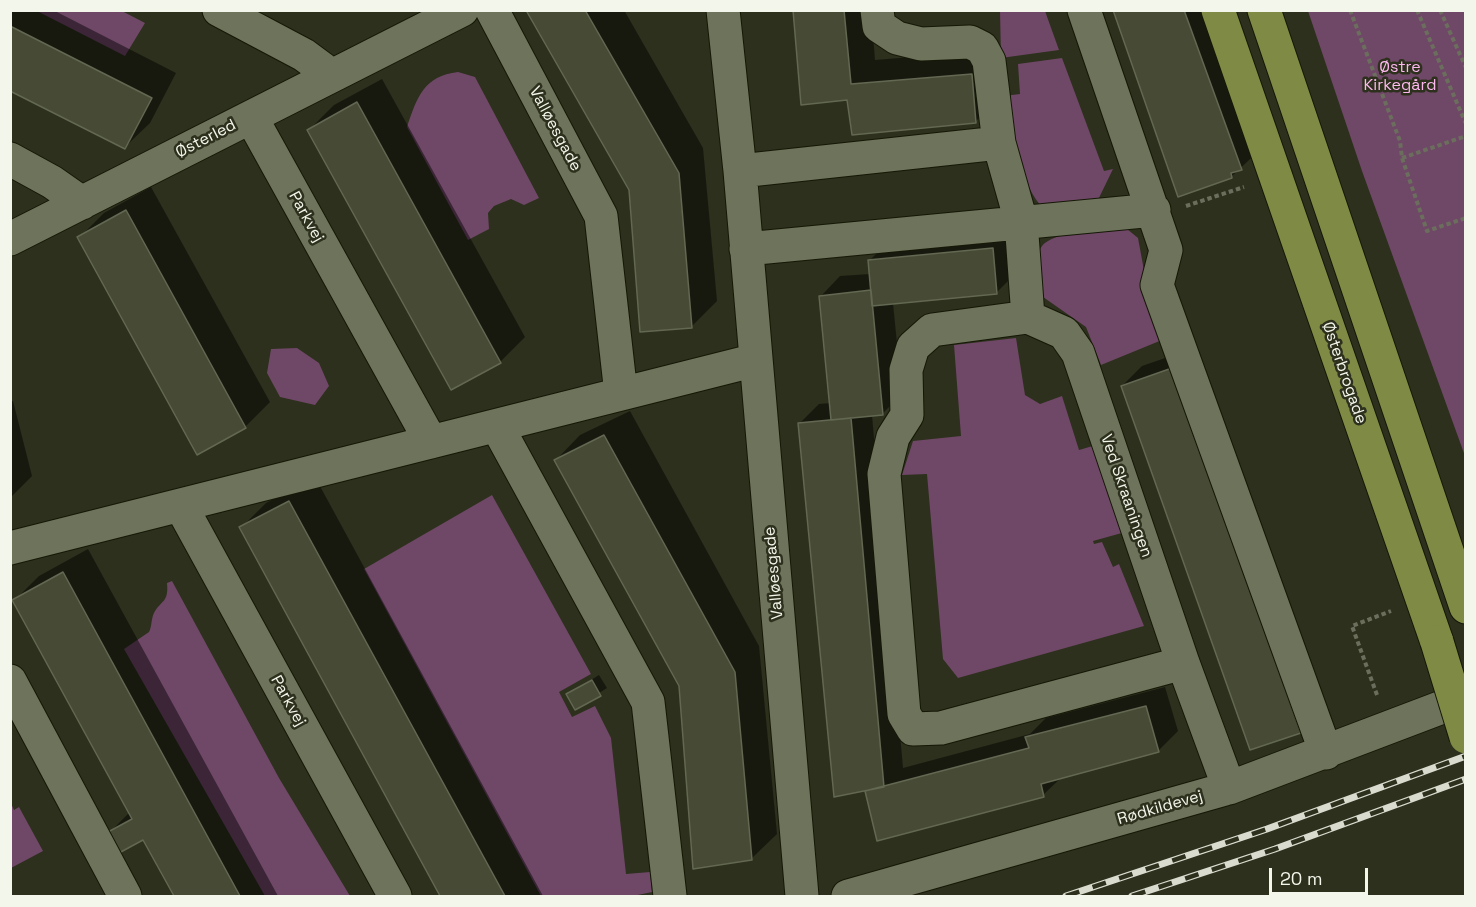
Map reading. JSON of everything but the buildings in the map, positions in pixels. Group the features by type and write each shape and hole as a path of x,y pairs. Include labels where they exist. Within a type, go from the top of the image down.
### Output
{"main road":[{"name":"Østerbrogade","path":"1218,10 1437,642 1466,737"},
{"path":"1264,10 1466,607"}],"street":[{"path":"219,10 304,55 331,75"},
{"name":"Østerled","path":"10,238 462,10"},
{"name":"Valløesgade","path":"492,10 601,216 621,394"},
{"name":"Valløesgade","path":"723,10 740,171 802,897"},
{"path":"878,10 879,26 897,38 921,44 970,42 982,48 989,61 999,143 1021,221 1028,316 932,330 913,347 908,363 906,370 907,415 893,437 884,474 904,714 913,729 941,728 1183,663"},
{"path":"1084,10 1169,208 1166,250 1158,285 1326,753"},
{"name":"Parkvej","path":"251,117 430,442"},
{"path":"740,171 999,143"},
{"path":"10,159 52,182 82,203"},
{"path":"746,249 1169,208"},
{"name":"Ved Skraaningen","path":"1028,316 1064,333 1078,353 1183,663 1229,788"},
{"path":"10,548 756,360"},
{"path":"497,426 648,702 670,897"},
{"name":"Parkvej","path":"181,506 395,897"},
{"path":"10,681 124,897"},
{"name":"Rødkildevej","path":"848,897 1229,788 1466,698"}],"path":[{"path":"1350,10 1400,141 1402,158 1427,231 1466,218"},
{"path":"1417,10 1466,124"},
{"path":"1440,10 1466,68"},
{"path":"1402,158 1466,136"},
{"path":"1169,208 1250,185"},
{"path":"1388,728 1352,626 1422,599"}],"green space":[{"path":"37,11 122,11 145,23 125,56"},
{"path":"1000,11 1045,11 1059,50 1001,58"},
{"name":"Østre Kirkegård","path":"1308,11 1465,11 1465,456 1362,171"},
{"path":"1062,58 1104,171 1113,169 1097,202 1044,208 1036,200 1023,173 1013,140 1004,96 1020,94 1018,64"},
{"path":"458,72 475,77 539,198 524,205 511,199 494,206 488,213 489,229 468,240 407,127 414,106 430,83 446,74"},
{"path":"1127,229 1138,238 1148,292 1162,340 1101,365 1086,327 1043,297 1039,254 1042,246 1059,236"},
{"path":"1016,338 1025,395 1040,404 1062,396 1079,450 1096,445 1129,531 1093,541 1094,544 1102,542 1113,567 1119,564 1144,626 958,678 943,659 927,474 902,475 913,441 961,436 954,345"},
{"path":"297,348 319,363 329,386 315,405 280,397 267,373 271,349"},
{"path":"492,495 591,674 559,692 572,717 595,706 611,738 626,874 650,872 652,892 633,896 541,896 364,569"},
{"path":"172,581 279,778 350,896 265,896 124,649 149,632 154,613 166,598 167,583"},
{"path":"10,801 14,810 19,807 43,851 11,868"}],"railway":[{"path":"1066,896 1267,829 1466,756"},
{"path":"1132,896 1275,849 1466,779"}]}
